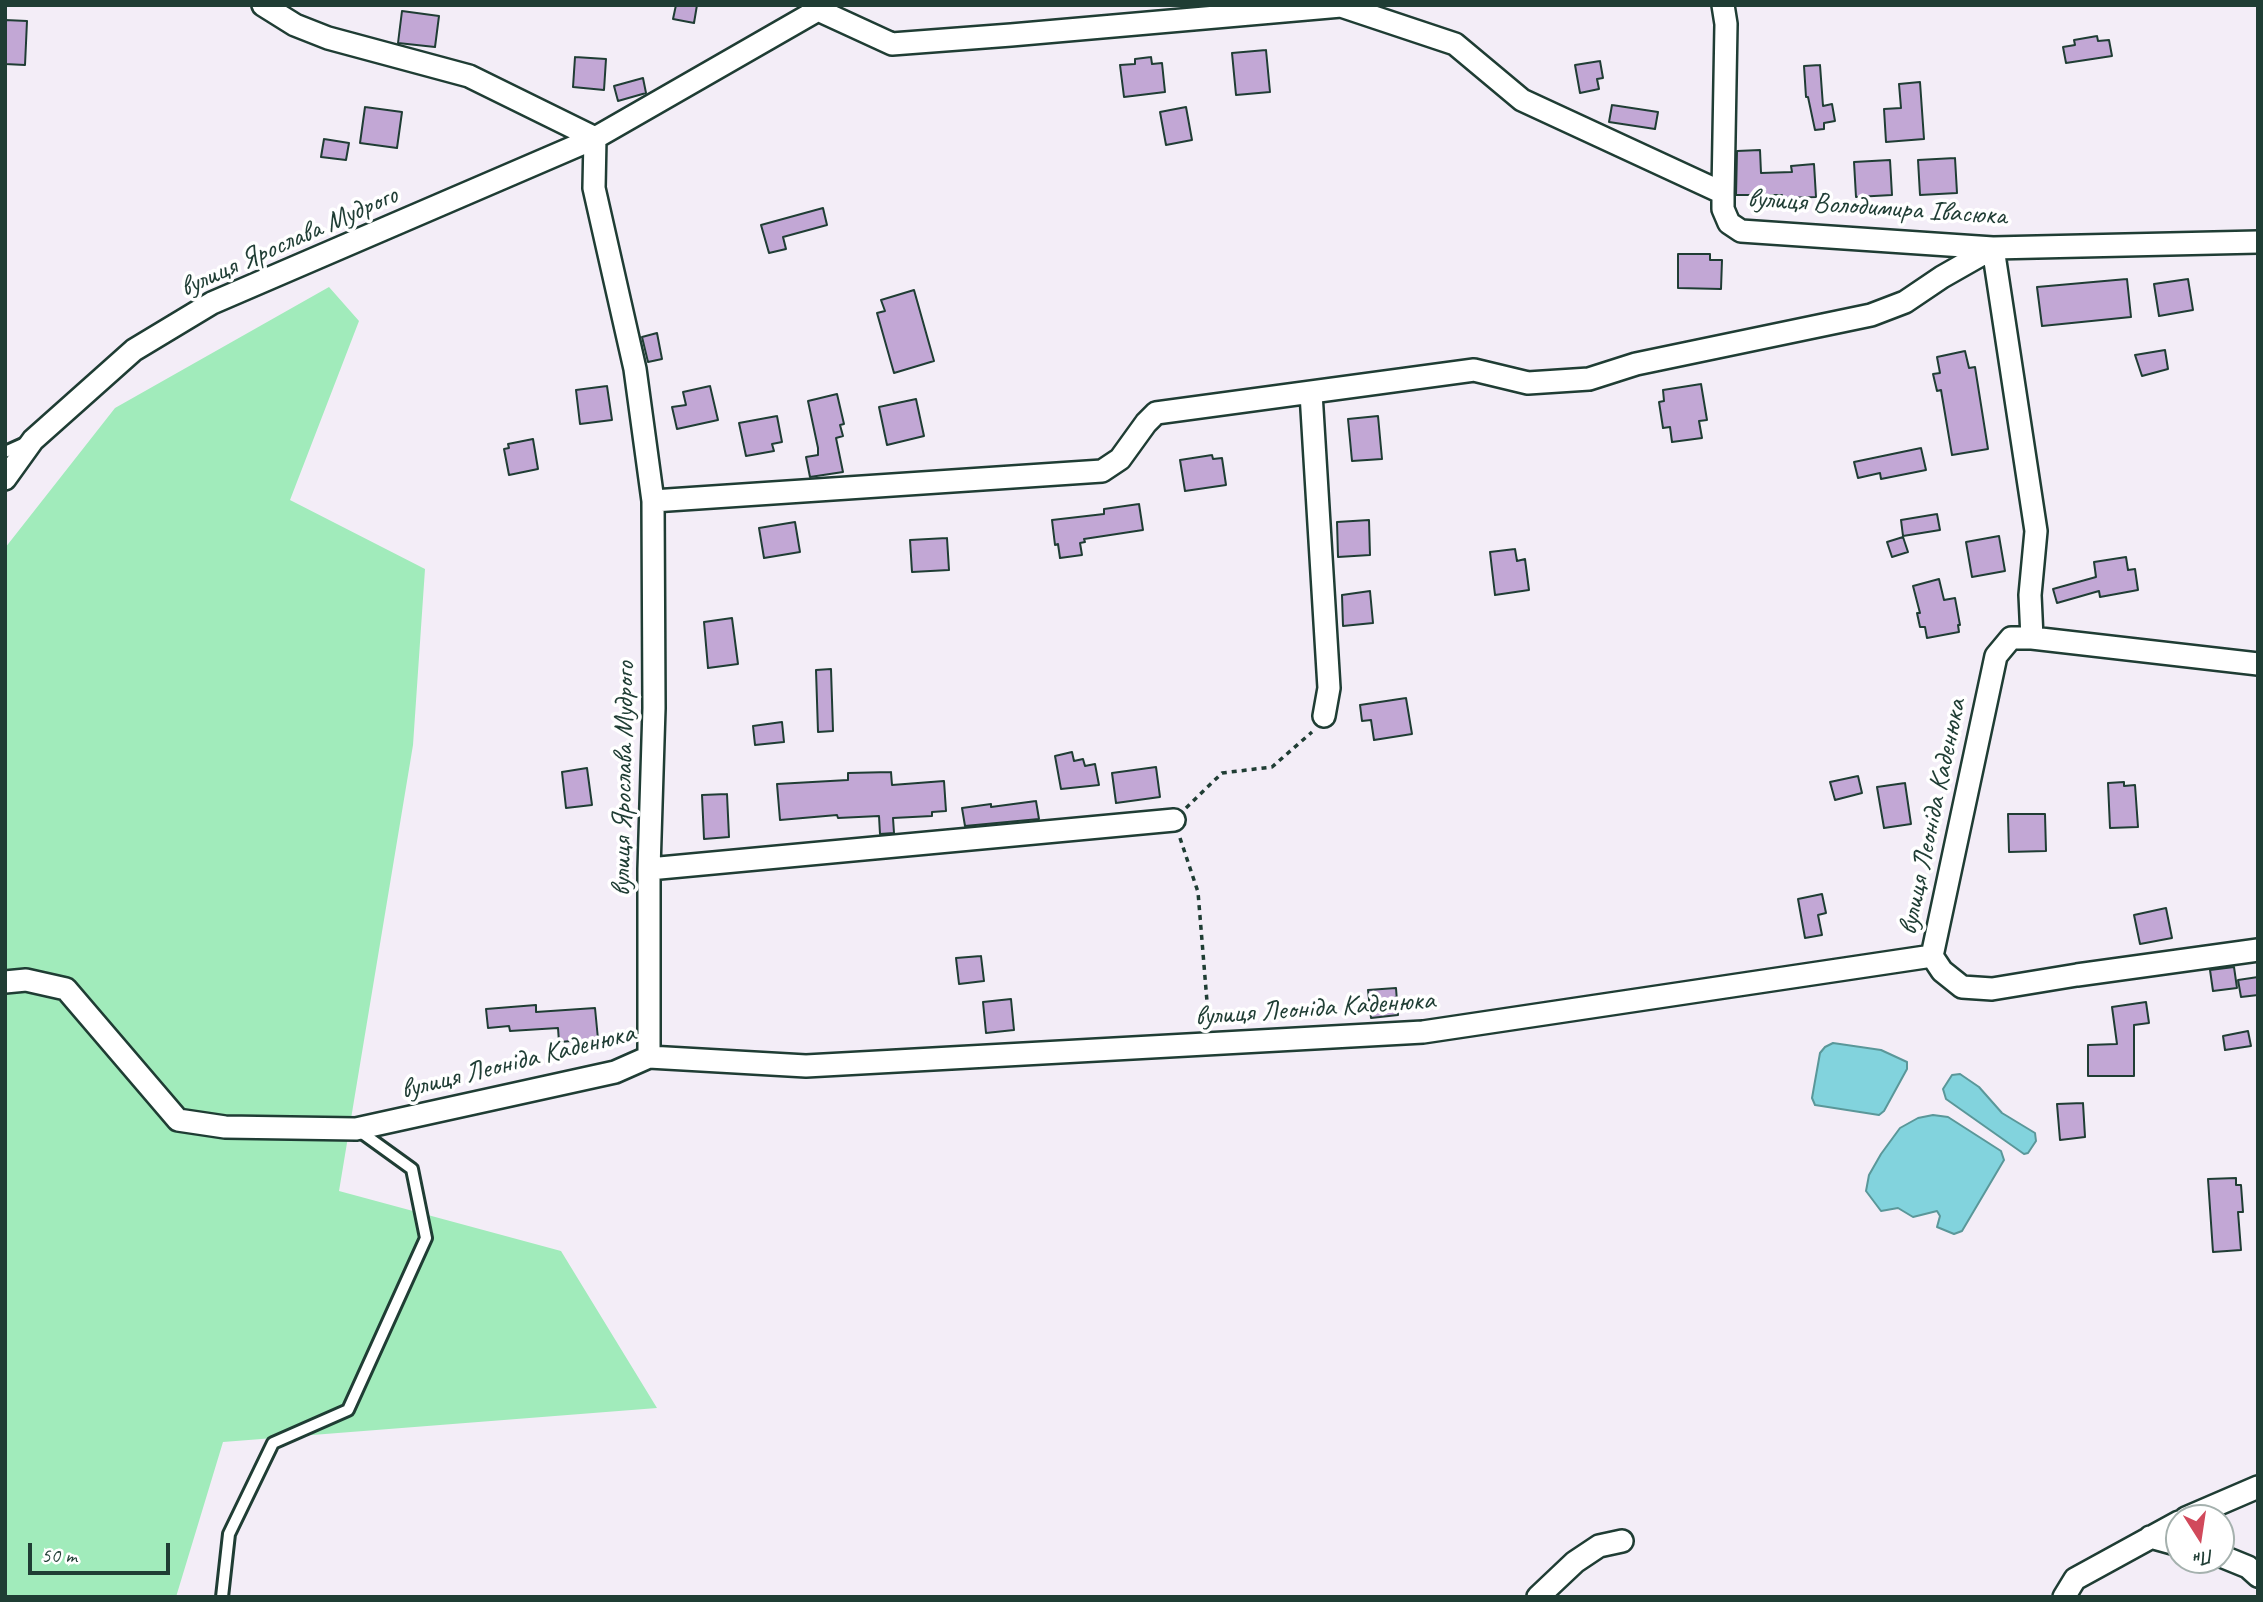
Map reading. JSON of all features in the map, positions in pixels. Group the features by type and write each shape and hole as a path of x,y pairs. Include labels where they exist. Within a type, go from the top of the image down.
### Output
{"street":[{"path":"263,5 295,25 328,38 468,76 595,138"},
{"path":"1723,5 1726,24 1723,193"},
{"name":"вулиця Володимира Івасюка","path":"820,8 892,44 1012,36 1341,6 1455,44 1522,100 1723,193 1723,209 1730,223 1741,231 1993,248 2258,242"},
{"name":"вулиця Ярослава Мудрого","path":"5,479 33,440 134,350 212,303 595,138 820,8"},
{"name":"вулиця Ярослава Мудрого","path":"595,138 594,188 635,369 653,501 654,708 649,869 649,1057"},
{"path":"653,501 1102,471 1120,459 1156,413 1474,370 1528,383 1589,379 1636,364 1871,315 1905,302 1993,248 2035,531 2030,595 2032,638"},
{"path":"1311,393 1329,688 1324,716"},
{"name":"вулиця Леоніда Каденюка","path":"5,982 26,980 66,989 178,1120 225,1127 356,1129 615,1072 649,1057 806,1066 1423,1032 1932,956 1996,656 2011,638 2032,638 2258,664"},
{"path":"649,869 1174,820"},
{"path":"1932,956 1942,971 1962,986 1992,989 2258,950"},
{"path":"2219,1504 2258,1487"},
{"path":"2064,1597 2074,1579 2165,1529"},
{"path":"2150,1537 2165,1541"},
{"path":"1538,1597 1575,1562 1599,1546 1622,1541"},
{"path":"2235,1562 2248,1567 2258,1576"}],"lane":[{"path":"5,452 33,440"},
{"path":"222,1597 229,1534 273,1443 348,1410 426,1238 412,1169 356,1129"}],"path":[{"path":"1211,1044 1198,892 1174,820 1223,773 1272,767 1306,739 1324,716"}],"green space":[{"path":"329,287 359,321 290,500 425,569 413,745 339,1191 561,1251 657,1408 223,1442 176,1597 5,1597 5,548 115,408"}],"water":[{"path":"1833,1043 1881,1050 1907,1062 1907,1069 1884,1111 1879,1115 1815,1105 1812,1098 1820,1053"},
{"path":"1960,1074 1979,1087 2002,1113 2035,1133 2036,1141 2028,1153 2024,1154 1946,1099 1943,1089 1952,1075"},
{"path":"1933,1115 1948,1117 2001,1151 2004,1160 1962,1231 1954,1234 1937,1227 1940,1216 1937,1211 1913,1217 1898,1208 1881,1211 1866,1191 1869,1175 1900,1128 1918,1118"}],"building":[{"path":"676,5 697,5 694,23 673,19"},
{"path":"402,11 439,16 435,47 398,43"},
{"path":"5,20 27,21 25,65 5,64"},
{"path":"2097,36 2098,41 2109,40 2112,56 2066,63 2063,47 2075,45 2074,40"},
{"path":"1266,50 1270,92 1236,95 1232,53"},
{"path":"575,57 606,59 604,90 573,87"},
{"path":"1151,57 1152,64 1162,63 1165,92 1124,97 1120,65 1135,64 1135,59"},
{"path":"1600,61 1603,78 1597,79 1599,89 1580,93 1575,65"},
{"path":"1820,65 1823,106 1832,104 1835,121 1824,123 1824,129 1815,130 1806,97 1804,66"},
{"path":"643,78 646,93 618,101 614,86"},
{"path":"1920,82 1924,139 1886,142 1884,109 1901,108 1899,84"},
{"path":"1612,105 1658,112 1655,129 1609,122"},
{"path":"365,107 402,112 397,148 360,143"},
{"path":"1186,107 1192,140 1166,145 1160,112"},
{"path":"324,139 349,143 346,160 321,157"},
{"path":"1760,150 1761,173 1792,172 1791,166 1814,164 1816,197 1736,195 1737,151"},
{"path":"1955,158 1957,193 1920,195 1918,160"},
{"path":"1890,160 1892,195 1856,197 1854,162"},
{"path":"823,208 827,225 783,237 786,249 769,253 761,225"},
{"path":"1678,254 1710,254 1710,260 1722,260 1721,289 1678,288"},
{"path":"2127,279 2131,317 2042,326 2037,287"},
{"path":"2188,279 2193,310 2159,316 2154,284"},
{"path":"914,290 934,361 894,373 877,313 885,311 881,300"},
{"path":"657,333 662,359 648,362 642,337"},
{"path":"2165,350 2168,369 2142,376 2135,355"},
{"path":"1965,351 1969,368 1975,367 1988,449 1952,455 1941,390 1937,391 1933,374 1940,373 1937,357"},
{"path":"1701,384 1707,420 1699,421 1702,438 1672,442 1670,427 1663,428 1659,402 1664,401 1663,390"},
{"path":"607,386 612,420 580,424 576,390"},
{"path":"710,386 718,420 677,429 672,407 686,405 683,392"},
{"path":"837,394 844,424 840,425 843,436 836,438 843,472 810,477 806,457 818,455 818,448 808,401"},
{"path":"916,399 924,436 887,445 879,407"},
{"path":"777,416 782,442 772,444 774,451 746,456 739,423"},
{"path":"1378,416 1382,459 1352,461 1348,419"},
{"path":"533,439 538,469 509,475 504,449 509,448 508,444"},
{"path":"1921,448 1926,470 1881,479 1880,473 1858,478 1854,462"},
{"path":"1212,455 1213,459 1222,458 1226,485 1185,491 1180,460"},
{"path":"1139,504 1143,530 1084,539 1085,542 1080,543 1082,555 1060,558 1058,544 1055,545 1052,520 1104,514 1104,509"},
{"path":"1937,514 1940,530 1903,536 1901,520"},
{"path":"1369,520 1370,555 1338,557 1337,522"},
{"path":"795,522 800,552 764,558 759,528"},
{"path":"1999,536 2005,571 1972,577 1966,542"},
{"path":"1903,537 1908,552 1892,557 1887,542"},
{"path":"947,538 949,570 912,572 910,540"},
{"path":"1515,549 1517,561 1525,559 1529,590 1495,595 1490,552"},
{"path":"2126,557 2128,570 2135,569 2138,590 2100,597 2099,591 2057,603 2053,589 2096,577 2094,562"},
{"path":"1939,579 1944,600 1955,598 1959,632 1927,638 1925,627 1920,627 1917,613 1920,613 1913,586"},
{"path":"1370,591 1373,623 1343,626 1342,595"},
{"path":"732,618 738,664 708,668 704,622"},
{"path":"831,669 833,731 818,732 816,670"},
{"path":"1406,698 1412,734 1374,740 1371,720 1362,721 1360,705"},
{"path":"782,722 784,742 755,745 753,726"},
{"path":"1072,752 1074,761 1083,759 1085,766 1095,764 1099,785 1061,789 1055,756"},
{"path":"1156,767 1160,797 1116,803 1112,773"},
{"path":"587,768 592,805 566,808 562,772"},
{"path":"891,772 892,785 944,781 946,811 932,812 932,816 893,818 894,833 880,834 879,816 838,818 837,815 780,820 777,784 848,780 848,773"},
{"path":"1858,776 1862,793 1835,800 1830,782"},
{"path":"2124,782 2124,786 2135,785 2138,827 2110,828 2108,783"},
{"path":"1905,783 1911,824 1884,828 1877,787"},
{"path":"727,794 729,837 704,839 702,795"},
{"path":"1036,801 1039,819 965,826 962,808"},
{"path":"2008,814 2045,814 2046,851 2009,852"},
{"path":"1822,894 1826,913 1818,915 1822,935 1805,938 1798,899"},
{"path":"2166,908 2172,938 2140,944 2134,915"},
{"path":"981,956 984,981 959,984 956,958"},
{"path":"2234,967 2237,988 2213,991 2210,970"},
{"path":"2258,977 2258,995 2241,997 2238,980"},
{"path":"1396,988 1398,1015 1371,1018 1368,990"},
{"path":"1011,999 1014,1030 986,1033 983,1002"},
{"path":"2146,1002 2149,1023 2134,1025 2134,1076 2088,1076 2088,1045 2117,1044 2112,1007"},
{"path":"536,1005 536,1012 595,1008 598,1039 559,1042 558,1028 510,1031 509,1026 488,1028 486,1009"},
{"path":"2248,1031 2251,1046 2225,1050 2223,1036"},
{"path":"2083,1103 2085,1137 2060,1140 2057,1104"},
{"path":"2236,1178 2236,1185 2241,1185 2243,1212 2238,1212 2241,1250 2213,1252 2208,1179"}]}
